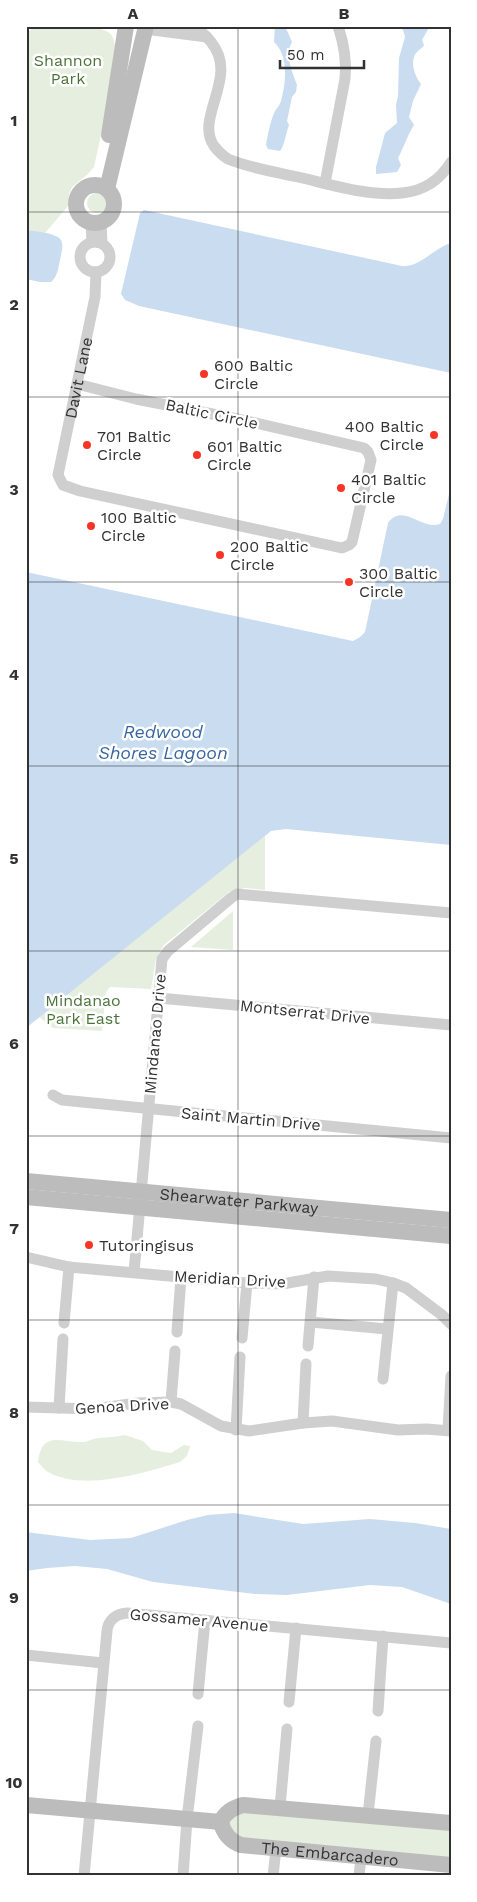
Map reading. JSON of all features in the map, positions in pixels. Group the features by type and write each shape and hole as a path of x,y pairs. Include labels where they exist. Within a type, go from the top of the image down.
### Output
{"street":[{"path":"102,187 126,26"},
{"path":"190,26 199,29 217,49 222,66 209,122 209,135 218,151 228,158 248,165 325,183 372,192 402,194 420,189 437,180 451,162"},
{"path":"325,183 345,80 346,64 343,42 338,26"},
{"path":"102,187 146,27 207,38"},
{"path":"102,187 114,198 114,210 111,216 96,223 80,216 76,204 77,198 85,188 102,187"},
{"path":"96,223 97,243"},
{"path":"97,243 109,250 110,260 105,268 96,272 86,270 80,257 83,247 97,243"},
{"name":"Davit Lane","path":"60,482 58,475 95,297 96,272"},
{"name":"Baltic Circle","path":"60,482 64,487 80,491 147,504 342,548 349,546 353,539 371,460 364,448 238,419 136,399 77,384"},
{"name":"Mindanao Drive","path":"134,1272 139,1199 162,959 165,955 236,895 451,913"},
{"name":"Montserrat Drive","path":"159,998 451,1025"},
{"name":"Saint Martin Drive","path":"52,1095 62,1100 451,1138"},
{"name":"Shearwater Parkway","path":"26,1181 139,1199 451,1236"},
{"name":"Shearwater Parkway","path":"26,1197 139,1199 451,1220"},
{"name":"Meridian Drive","path":"26,1257 69,1267 247,1283 282,1284 328,1276 376,1279 393,1283 411,1292 451,1324"},
{"path":"64,1323 69,1267"},
{"path":"177,1332 181,1277"},
{"path":"308,1346 314,1278"},
{"path":"242,1338 247,1283"},
{"path":"383,1379 393,1283"},
{"path":"311,1322 387,1329"},
{"path":"59,1408 64,1339"},
{"path":"171,1402 175,1351"},
{"path":"236,1430 240,1358"},
{"path":"303,1423 306,1364"},
{"path":"449,1431 451,1376"},
{"name":"Genoa Drive","path":"26,1407 94,1409 147,1402 171,1402 181,1404 221,1426 236,1430 263,1430 303,1423 332,1421 398,1430 426,1429 449,1431"},
{"name":"Gossamer Avenue","path":"84,1876 103,1663 107,1626 111,1620 121,1614 451,1643"},
{"path":"198,1694 205,1620"},
{"path":"289,1702 296,1628"},
{"path":"378,1711 383,1636"},
{"path":"26,1656 103,1663"},
{"path":"183,1876 187,1819 198,1726"},
{"path":"280,1807 287,1729"},
{"path":"368,1816 376,1741"},
{"path":"26,1804 220,1822 229,1811 244,1805 451,1823"},
{"name":"The Embarcadero","path":"220,1822 222,1828 234,1843 276,1849 451,1865"},
{"path":"273,1876 276,1849"},
{"path":"359,1876 361,1857"}],"green space":[{"name":"Shannon Park","path":"73,25 101,29 111,35 115,45 106,112 94,167 72,187 68,206 45,233 26,230 26,34 35,26"},
{"path":"97,193 104,196 107,203 104,210 97,213 90,210 87,203 90,196"},
{"name":"Mindanao Park East","path":"265,834 265,890 245,888 229,892 164,945 156,959 151,989 110,987 106,992 102,1031 53,1028 39,1017"},
{"path":"233,911 233,950 191,947"},
{"path":"125,1435 143,1441 152,1450 171,1453 184,1445 190,1446 187,1456 180,1462 132,1475 97,1480 64,1478 48,1472 38,1462 40,1452 48,1441 83,1442 96,1438"},
{"path":"239,1810 451,1827 451,1861 236,1838 229,1823"}],"water":[{"path":"275,26 285,26 292,42 288,51 291,69 297,85 296,92 292,97 287,121 289,125 280,151 268,149 266,145 272,119 281,101 285,78 282,55 274,42"},
{"path":"399,26 430,26 422,40 424,45 415,54 414,58 413,63 416,76 421,84 413,101 409,117 414,125 398,158 401,165 397,172 376,174 376,167 385,133 397,123 396,105 399,58 405,37 403,30"},
{"path":"144,210 402,266 414,264 451,243 451,373 139,306 125,300 121,294 140,213"},
{"path":"26,230 50,234 59,238 62,242 58,269 51,282 26,279"},
{"name":"Redwood Shores Lagoon","path":"451,486 451,845 286,829 271,831 26,1028 26,572 353,641 365,632 388,523 394,517 400,515 426,524 440,524"},
{"path":"234,1513 303,1524 370,1519 415,1523 451,1529 451,1604 402,1587 370,1585 287,1595 255,1594 153,1582 107,1569 75,1566 26,1571 26,1532 90,1540 131,1538 187,1520 208,1515"}],"place":[{"name":"600 Baltic Circle","path":"204,374"},
{"name":"400 Baltic Circle","path":"434,435"},
{"name":"701 Baltic Circle","path":"87,445"},
{"name":"601 Baltic Circle","path":"197,455"},
{"name":"401 Baltic Circle","path":"341,488"},
{"name":"100 Baltic Circle","path":"91,526"},
{"name":"200 Baltic Circle","path":"220,555"},
{"name":"300 Baltic Circle","path":"349,582"},
{"name":"Tutoringisus","path":"89,1245"}]}
